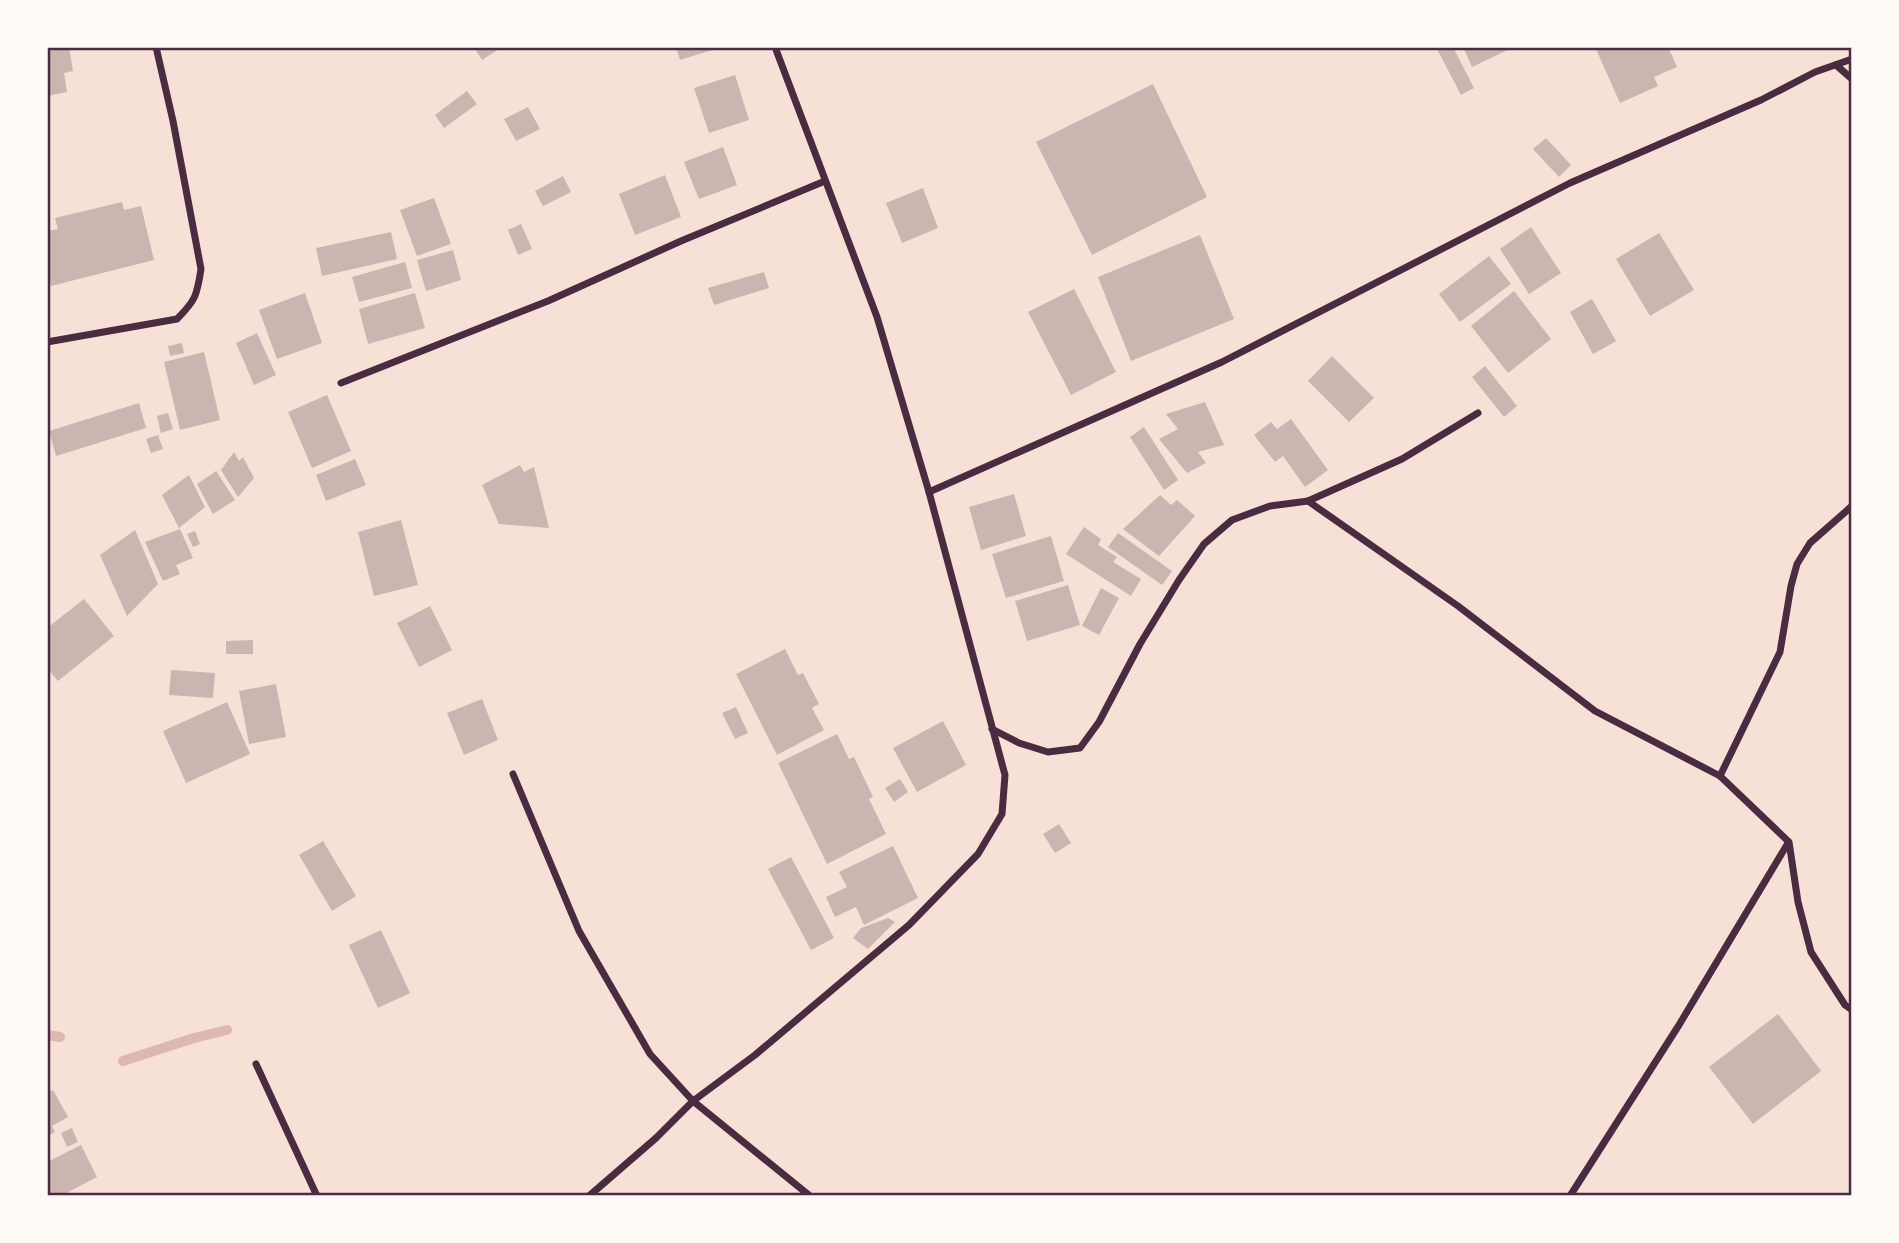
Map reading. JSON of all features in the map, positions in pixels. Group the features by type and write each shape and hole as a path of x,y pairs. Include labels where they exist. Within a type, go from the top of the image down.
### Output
{"street":[{"path":"47,342 177,319 191,305 197,293 201,269 156,47"},
{"path":"589,1196 656,1138 693,1101 755,1055 909,925 978,854 1002,814 1004,775 929,492 877,317 775,47"},
{"path":"929,492 1223,362 1570,183 1761,100 1815,72 1852,59"},
{"path":"1836,65 1852,79"},
{"path":"341,383 548,300 825,181"},
{"path":"992,729 1019,743 1048,752 1080,748 1099,722 1140,644 1179,580 1204,544 1231,520 1270,506 1308,500 1402,459 1478,413"},
{"path":"1308,500 1458,606 1595,711 1720,776 1789,842 1798,902 1811,951 1845,1005 1852,1010"},
{"path":"1720,776 1780,652 1797,564 1810,542 1852,506"},
{"path":"513,774 579,931 650,1054 693,1101 810,1196"},
{"path":"1570,1196 1679,1026 1789,842"},
{"path":"256,1063 317,1196"}],"building":[{"path":"69,47 73,71 64,73 67,92 47,96 47,49"},
{"path":"474,47 502,47 482,60"},
{"path":"676,47 719,47 719,48 680,60"},
{"path":"1436,47 1453,47 1474,88 1461,95"},
{"path":"1463,47 1514,47 1472,67"},
{"path":"1595,47 1668,47 1677,67 1654,77 1658,86 1620,103"},
{"path":"735,75 749,120 709,133 694,88"},
{"path":"1153,84 1207,197 1092,255 1036,142"},
{"path":"467,91 477,104 444,128 435,115"},
{"path":"528,107 540,129 516,141 504,119"},
{"path":"1546,138 1571,165 1559,177 1533,149"},
{"path":"723,147 737,185 699,199 684,162"},
{"path":"665,175 681,217 635,235 619,194"},
{"path":"563,176 571,192 543,206 535,191"},
{"path":"923,188 938,228 902,243 886,203"},
{"path":"434,198 451,244 417,256 400,210"},
{"path":"122,202 124,210 141,206 154,260 51,286 47,269 47,231 58,229 55,218"},
{"path":"521,224 532,249 518,255 508,230"},
{"path":"1531,227 1561,273 1529,294 1500,249"},
{"path":"391,232 397,259 322,276 316,248"},
{"path":"1659,233 1694,290 1650,316 1616,259"},
{"path":"1200,235 1234,319 1131,361 1098,277"},
{"path":"453,250 461,280 426,291 417,260"},
{"path":"1489,256 1511,284 1460,322 1439,294"},
{"path":"405,262 412,288 359,302 352,277"},
{"path":"764,272 769,288 714,305 708,288"},
{"path":"1074,289 1116,372 1071,395 1028,312"},
{"path":"1514,291 1551,339 1508,373 1471,326"},
{"path":"305,293 322,343 277,359 259,310"},
{"path":"415,293 425,328 368,344 359,309"},
{"path":"1592,299 1616,341 1593,354 1570,312"},
{"path":"257,333 276,375 254,385 236,343"},
{"path":"182,343 184,353 170,356 168,346"},
{"path":"204,352 220,420 180,430 164,362"},
{"path":"1332,356 1374,398 1349,422 1308,381"},
{"path":"1485,366 1517,406 1504,417 1472,377"},
{"path":"327,395 351,451 312,468 288,412"},
{"path":"1205,402 1224,445 1198,452 1206,463 1187,473 1159,439 1178,429 1166,414"},
{"path":"139,403 146,428 56,456 49,431"},
{"path":"168,413 173,429 161,433 157,416"},
{"path":"1291,419 1328,470 1305,487 1283,456 1275,462 1254,435 1271,422 1277,429"},
{"path":"1144,427 1178,480 1164,490 1130,437"},
{"path":"158,435 163,449 151,453 146,439"},
{"path":"234,452 239,461 243,457 254,478 238,497 221,470"},
{"path":"355,459 366,485 326,501 316,475"},
{"path":"520,465 524,472 534,467 549,528 499,524 482,485"},
{"path":"216,471 235,500 213,514 197,484"},
{"path":"189,475 205,507 179,528 162,495"},
{"path":"1014,494 1026,536 981,550 969,507"},
{"path":"1160,495 1171,505 1177,500 1195,516 1159,556 1123,529"},
{"path":"401,520 418,585 374,596 358,532"},
{"path":"1084,527 1101,539 1098,545 1117,557 1113,562 1141,579 1131,596 1066,554"},
{"path":"180,529 193,558 176,565 180,574 163,581 145,542"},
{"path":"135,530 158,584 127,616 100,555"},
{"path":"195,531 200,544 193,547 187,534"},
{"path":"1118,533 1172,571 1162,585 1108,547"},
{"path":"1051,536 1064,581 1006,598 992,554"},
{"path":"1068,585 1080,625 1027,641 1015,601"},
{"path":"1101,588 1119,598 1099,635 1082,626"},
{"path":"84,599 114,636 58,681 47,668 47,628"},
{"path":"430,606 452,650 419,667 397,623"},
{"path":"253,640 253,654 226,654 226,641"},
{"path":"785,649 798,675 803,673 819,704 812,708 824,730 777,755 736,674"},
{"path":"171,670 215,673 213,698 169,695"},
{"path":"276,684 286,737 249,744 239,691"},
{"path":"482,699 498,740 464,755 447,713"},
{"path":"227,702 250,754 186,783 163,731"},
{"path":"736,707 748,733 735,739 722,713"},
{"path":"943,721 966,765 917,792 893,748"},
{"path":"837,734 849,759 854,757 873,797 869,799 886,834 827,864 778,763"},
{"path":"900,779 908,792 894,802 885,788"},
{"path":"1059,824 1071,843 1055,853 1043,834"},
{"path":"323,841 356,896 332,911 299,855"},
{"path":"893,846 918,898 864,925 856,907 835,917 826,897 847,887 839,872"},
{"path":"791,857 834,938 811,950 768,869"},
{"path":"888,918 895,922 868,949 853,938 861,928"},
{"path":"381,930 410,993 378,1008 349,945"},
{"path":"1778,1014 1821,1071 1753,1124 1709,1067"},
{"path":"53,1090 68,1117 52,1126 55,1132 47,1136 47,1093"},
{"path":"72,1128 78,1142 67,1147 61,1133"},
{"path":"81,1145 97,1177 61,1196 47,1196 47,1162"}],"waterway":[{"path":"123,1061 227,1030"},
{"path":"47,1035 60,1037"}]}
